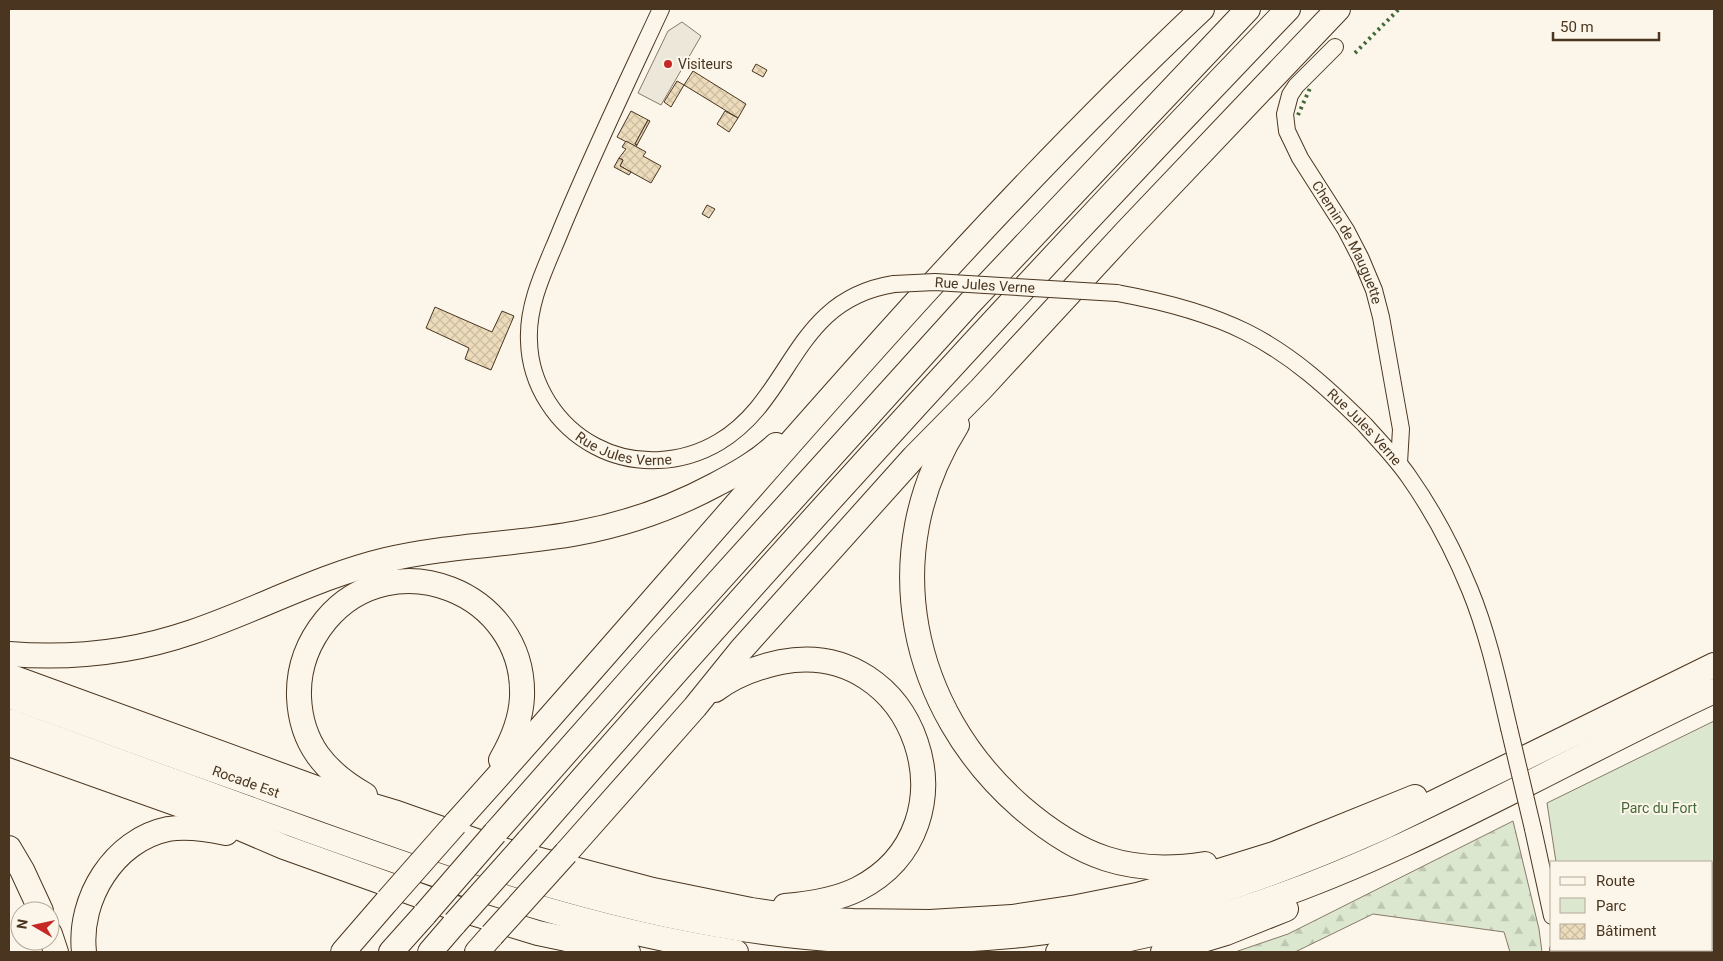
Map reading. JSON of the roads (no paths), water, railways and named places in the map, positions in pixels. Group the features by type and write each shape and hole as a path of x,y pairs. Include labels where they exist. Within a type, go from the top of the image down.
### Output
{"highway":[{"path":"343,952 847,379 1084,124 1202,9"},
{"path":"391,952 661,646 976,297 1248,9"},
{"path":"430,952 865,462 1073,236 1288,9"},
{"path":"485,944 695,707 741,650 907,465 981,389 1126,232 1335,12"},
{"path":"9,654 75,655 103,653 147,645 192,632 343,573 384,560 451,548 578,533 635,519 683,502 729,478 752,463 772,449 847,379"},
{"path":"981,389 949,438 935,467 923,501 913,556 914,614 924,657 939,698 959,736 981,767 1012,799 1069,842 1100,857 1134,866 1162,868 1195,866 1274,854"},
{"path":"397,813 351,788 326,768 306,733 300,706 299,689 301,670 308,648 331,614 340,605 362,592 376,586 402,581 438,585 460,592 471,598 495,619 516,656 522,686 520,718 507,750 474,803"},
{"path":"695,707 726,682 757,668 798,660 829,664 847,669 864,677 888,696 909,724 916,740 922,763 922,802 913,830 899,855 882,873 870,882 856,890 830,899 801,904 764,906 720,903"},
{"path":"9,676 327,792 397,813 499,849 612,880 777,915 853,921 930,922 1012,917 1077,907 1137,895 1274,854 1571,736 1714,665"},
{"path":"1058,952 1187,926 1240,910 1343,870 1488,803 1714,691"},
{"name":"Rocade Est","path":"9,696 386,832 484,865 605,901 698,922 753,931 806,937 888,941 969,939 1023,934 1085,925 1183,903 1287,868 1337,848 1571,736"},
{"name":"Rocade Est","path":"9,720 388,859 547,910 651,937 736,952"},
{"path":"9,744 214,817 284,847 446,905 538,933 628,952"},
{"path":"1163,952 1191,945 1250,924 1352,880 1488,803"},
{"path":"84,952 85,923 94,891 102,876 115,861 138,841 168,830 185,827 234,834 284,847"},
{"path":"9,848 36,901"},
{"path":"538,933 583,952"}],"street":[{"name":"Rue Jules Verne","path":"661,9 589,163 542,278 531,313 528,339 532,367 541,391 564,423 593,445 605,451 634,459 663,460 706,449 729,435 752,414 816,325 835,307 862,292 894,284 935,282 1117,293 1171,304 1209,316 1246,332 1294,361 1326,387 1370,431 1399,463 1422,497 1453,552 1470,590 1488,642 1550,907"},
{"name":"Chemin de Mauguette","path":"1335,47 1296,86 1290,95 1285,114 1287,131 1300,158 1346,230 1361,258 1374,290 1381,317 1401,429 1399,463"}],"place":[{"name":"Visiteurs","path":"668,64"}],"park label":[{"name":"Parc du Fort","path":"1659,808"}]}
